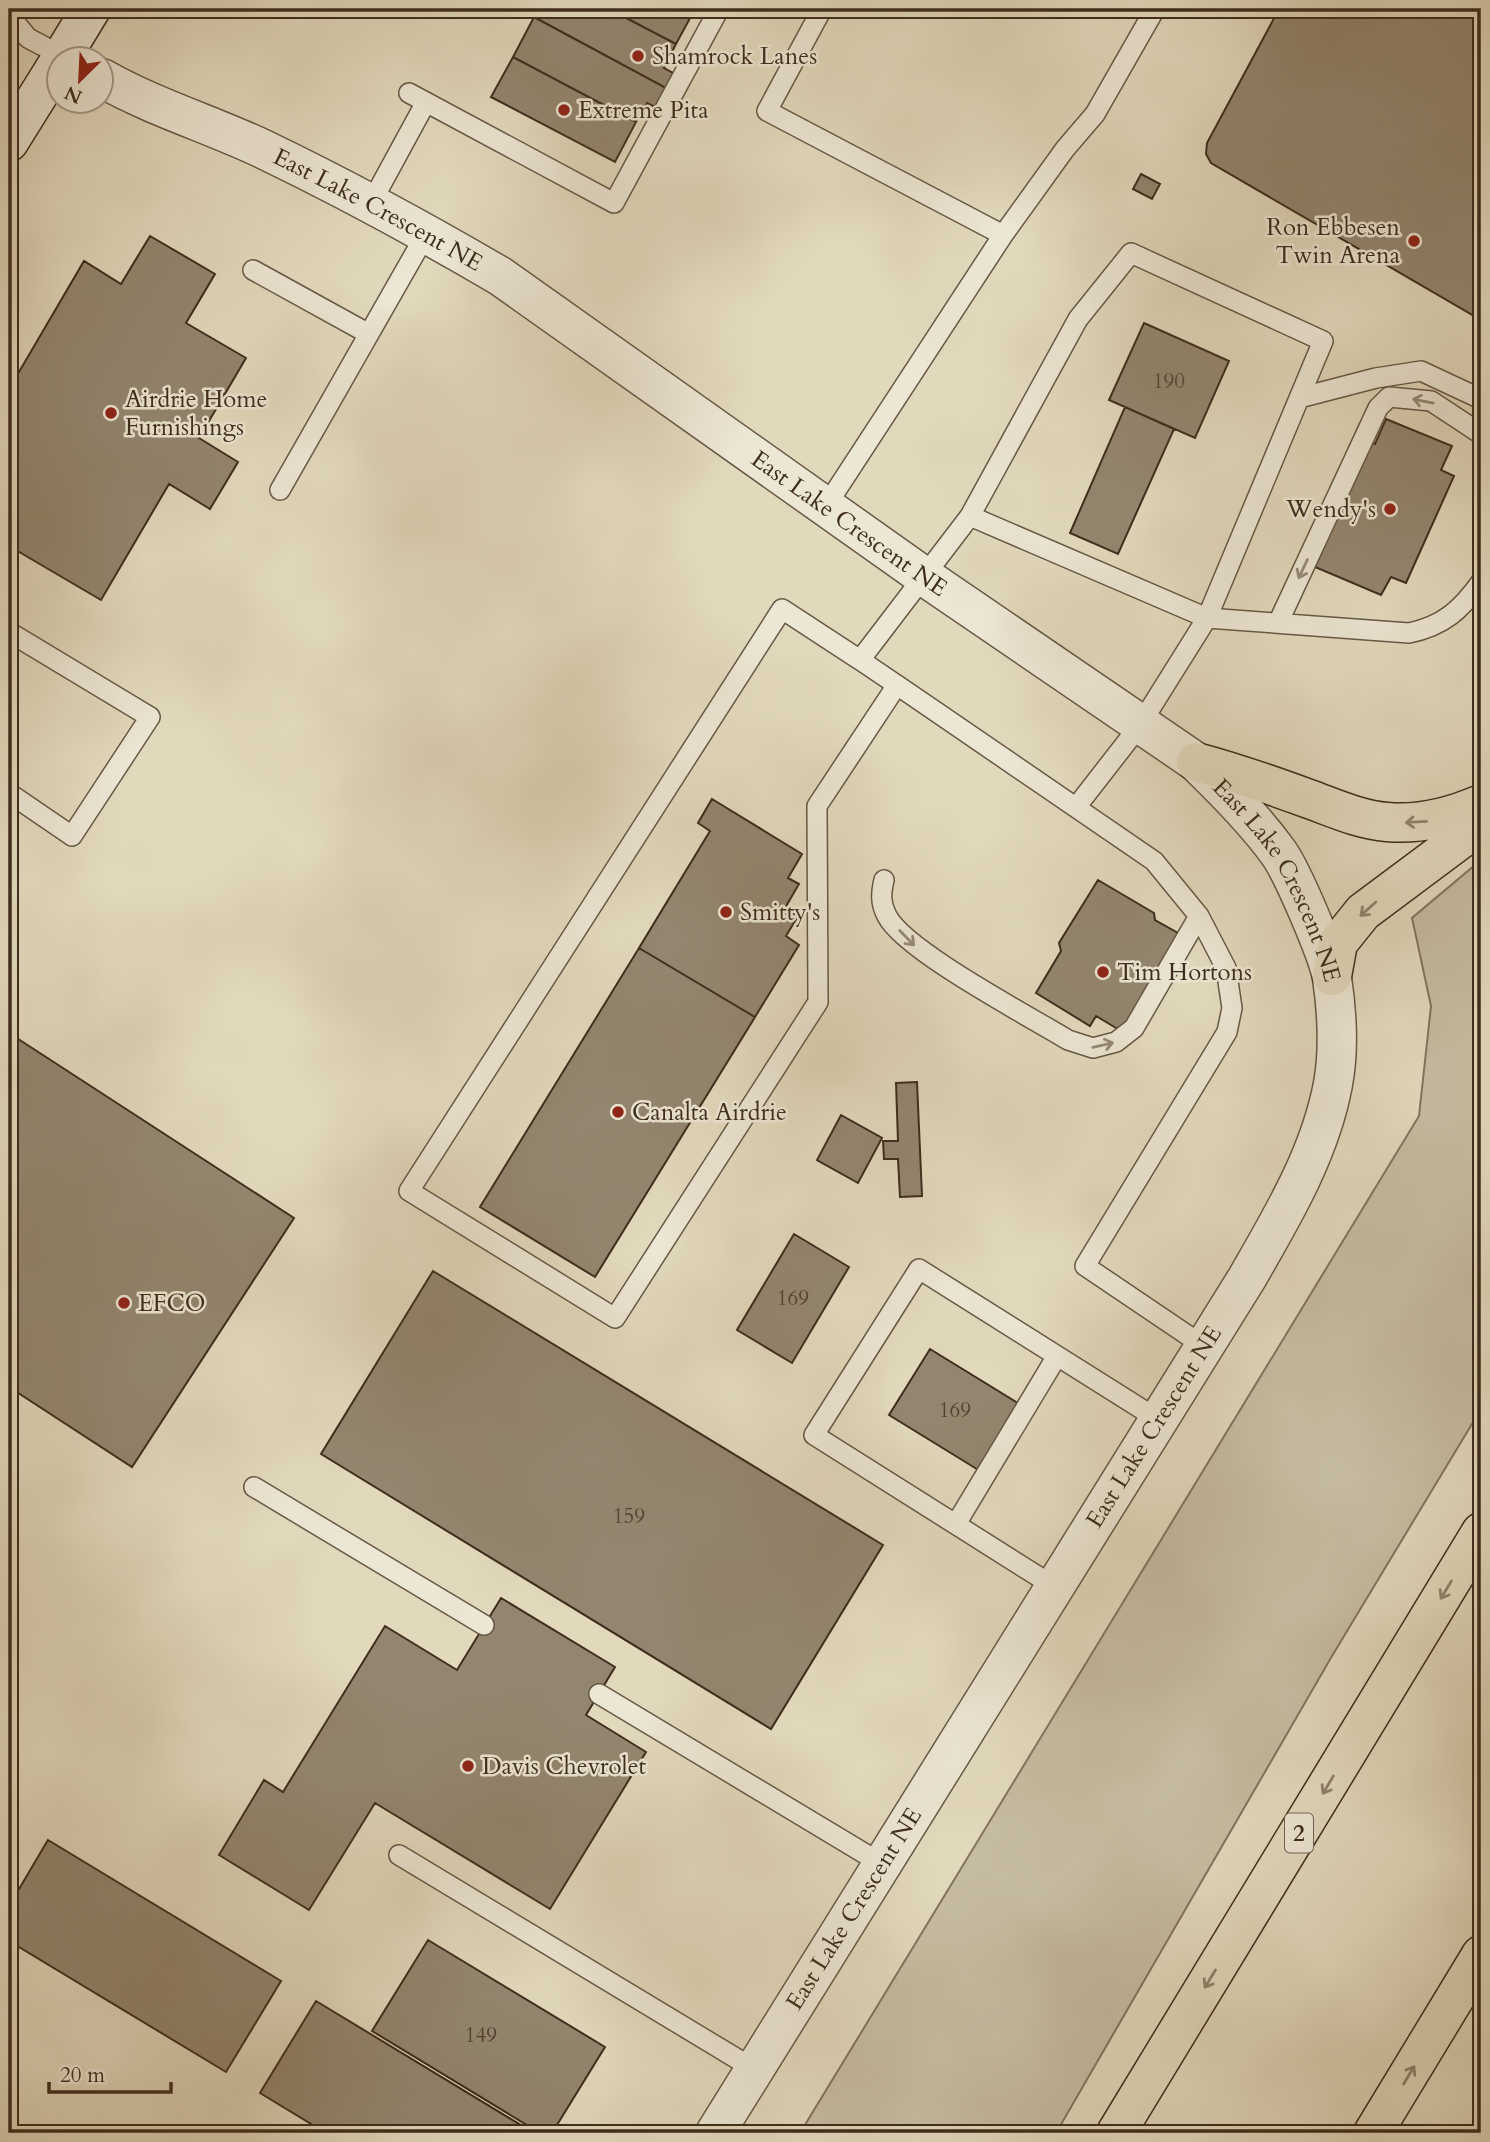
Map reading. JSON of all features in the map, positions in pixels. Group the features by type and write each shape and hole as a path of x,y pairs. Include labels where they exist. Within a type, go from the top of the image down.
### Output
{"highway":[{"path":"1196,762 1238,773 1356,816 1385,822 1424,822 1459,814 1481,804"},
{"path":"1332,976 1338,943 1363,912 1481,824"},
{"name":"2","path":"1116,2133 1481,1532"},
{"path":"1373,2133 1481,1955"}],"street":[{"path":"70,46 91,9"},
{"path":"9,142 46,84"},
{"name":"East Lake Crescent NE","path":"116,86 262,149 426,234 500,276 922,575 1196,762 1227,791 1280,854 1304,904 1332,976 1335,1043 1333,1083 1320,1132 1290,1201 1205,1347 715,2133"}],"lane":[{"path":"370,205 418,98 614,203 719,9"},
{"path":"822,9 767,111 1003,235"},
{"path":"826,506 1003,235 1065,149 1095,114 1155,9"},
{"path":"9,15 18,38 46,51"},
{"path":"280,490 426,234"},
{"path":"859,660 970,516 1078,319 1131,253 1323,341 1207,618 1140,725 1077,806"},
{"path":"253,270 369,334"},
{"path":"1299,398 1376,378 1421,372 1481,399"},
{"path":"1278,623 1378,408 1389,397 1431,401 1481,434"},
{"path":"970,516 1207,618 1409,633 1434,628 1462,608 1481,582"},
{"path":"897,685 817,806 818,1002 615,1318 409,1191 782,609 897,685 1077,806 1154,861 1199,916 1226,968 1232,1008 1227,1032 1085,1266 1205,1347"},
{"path":"9,632 150,717 72,836 9,793"},
{"path":"884,880 880,898 888,918 915,946 1068,1040 1093,1048 1116,1042 1134,1028 1199,916"},
{"path":"1055,1587 814,1435 919,1269 1159,1420"},
{"path":"956,1524 1058,1356"},
{"path":"254,1487 484,1625"},
{"path":"599,1694 882,1864"},
{"path":"399,1855 754,2069"}],"shaded area":[{"path":"1481,860 1481,1409 1332,1656 1056,2133 800,2133 1419,1116 1431,1006 1412,918"}],"building":[{"name":"Shamrock Lanes","path":"538,9 609,9 676,44 664,68 673,73 666,88 534,17"},
{"path":"609,9 695,9 676,44"},
{"name":"Ron Ebbesen Twin Arena","path":"1279,9 1481,9 1481,320 1211,163 1206,154 1207,143"},
{"path":"534,17 666,88 655,107 647,103 636,122 513,57"},
{"name":"Extreme Pita","path":"513,57 636,122 615,162 491,97"},
{"path":"1141,174 1160,184 1152,199 1133,189"},
{"name":"Airdrie Home Furnishings","path":"150,236 215,274 186,323 246,358 199,438 238,462 210,509 169,484 101,600 9,546 9,389 84,261 121,284"},
{"path":"1144,323 1229,361 1195,438 1109,400"},
{"path":"1125,407 1174,429 1118,554 1070,533"},
{"name":"Wendy's","path":"1386,419 1452,446 1441,470 1454,476 1406,583 1391,577 1381,595 1315,567 1369,442 1375,444"},
{"name":"Smitty's","path":"712,799 802,854 788,878 799,884 785,908 798,916 786,936 799,945 755,1017 639,948 710,831 698,823"},
{"name":"Tim Hortons","path":"1098,880 1154,913 1155,920 1180,934 1121,1031 1096,1016 1090,1026 1036,993 1061,951 1059,943"},
{"name":"Canalta Airdrie","path":"639,948 755,1017 595,1277 480,1207"},
{"name":"EFCO","path":"9,1033 294,1218 132,1467 9,1387"},
{"path":"917,1082 922,1196 900,1197 898,1159 884,1159 883,1141 898,1141 896,1083"},
{"path":"841,1115 882,1138 858,1183 817,1160"},
{"path":"794,1234 849,1267 792,1363 737,1330"},
{"path":"433,1271 883,1545 771,1729 321,1454"},
{"path":"930,1349 1021,1405 980,1471 889,1415"},
{"name":"Davis Chevrolet","path":"501,1598 615,1667 586,1715 646,1752 550,1909 375,1803 309,1910 219,1855 264,1780 283,1792 385,1626 457,1670"},
{"path":"48,1840 281,1981 226,2072 9,1941 9,1906"},
{"path":"428,1940 605,2047 552,2133 540,2133 372,2031"},
{"path":"316,2001 534,2133 326,2133 260,2093"}],"place":[{"name":"Shamrock Lanes","path":"638,56"},
{"name":"Extreme Pita","path":"564,110"},
{"name":"Ron Ebbesen Twin Arena","path":"1414,241"},
{"name":"Airdrie Home Furnishings","path":"111,413"},
{"name":"Wendy's","path":"1390,509"},
{"name":"Smitty's","path":"726,912"},
{"name":"Tim Hortons","path":"1103,972"},
{"name":"Canalta Airdrie","path":"618,1112"},
{"name":"EFCO","path":"124,1303"},
{"name":"Davis Chevrolet","path":"468,1766"}]}
